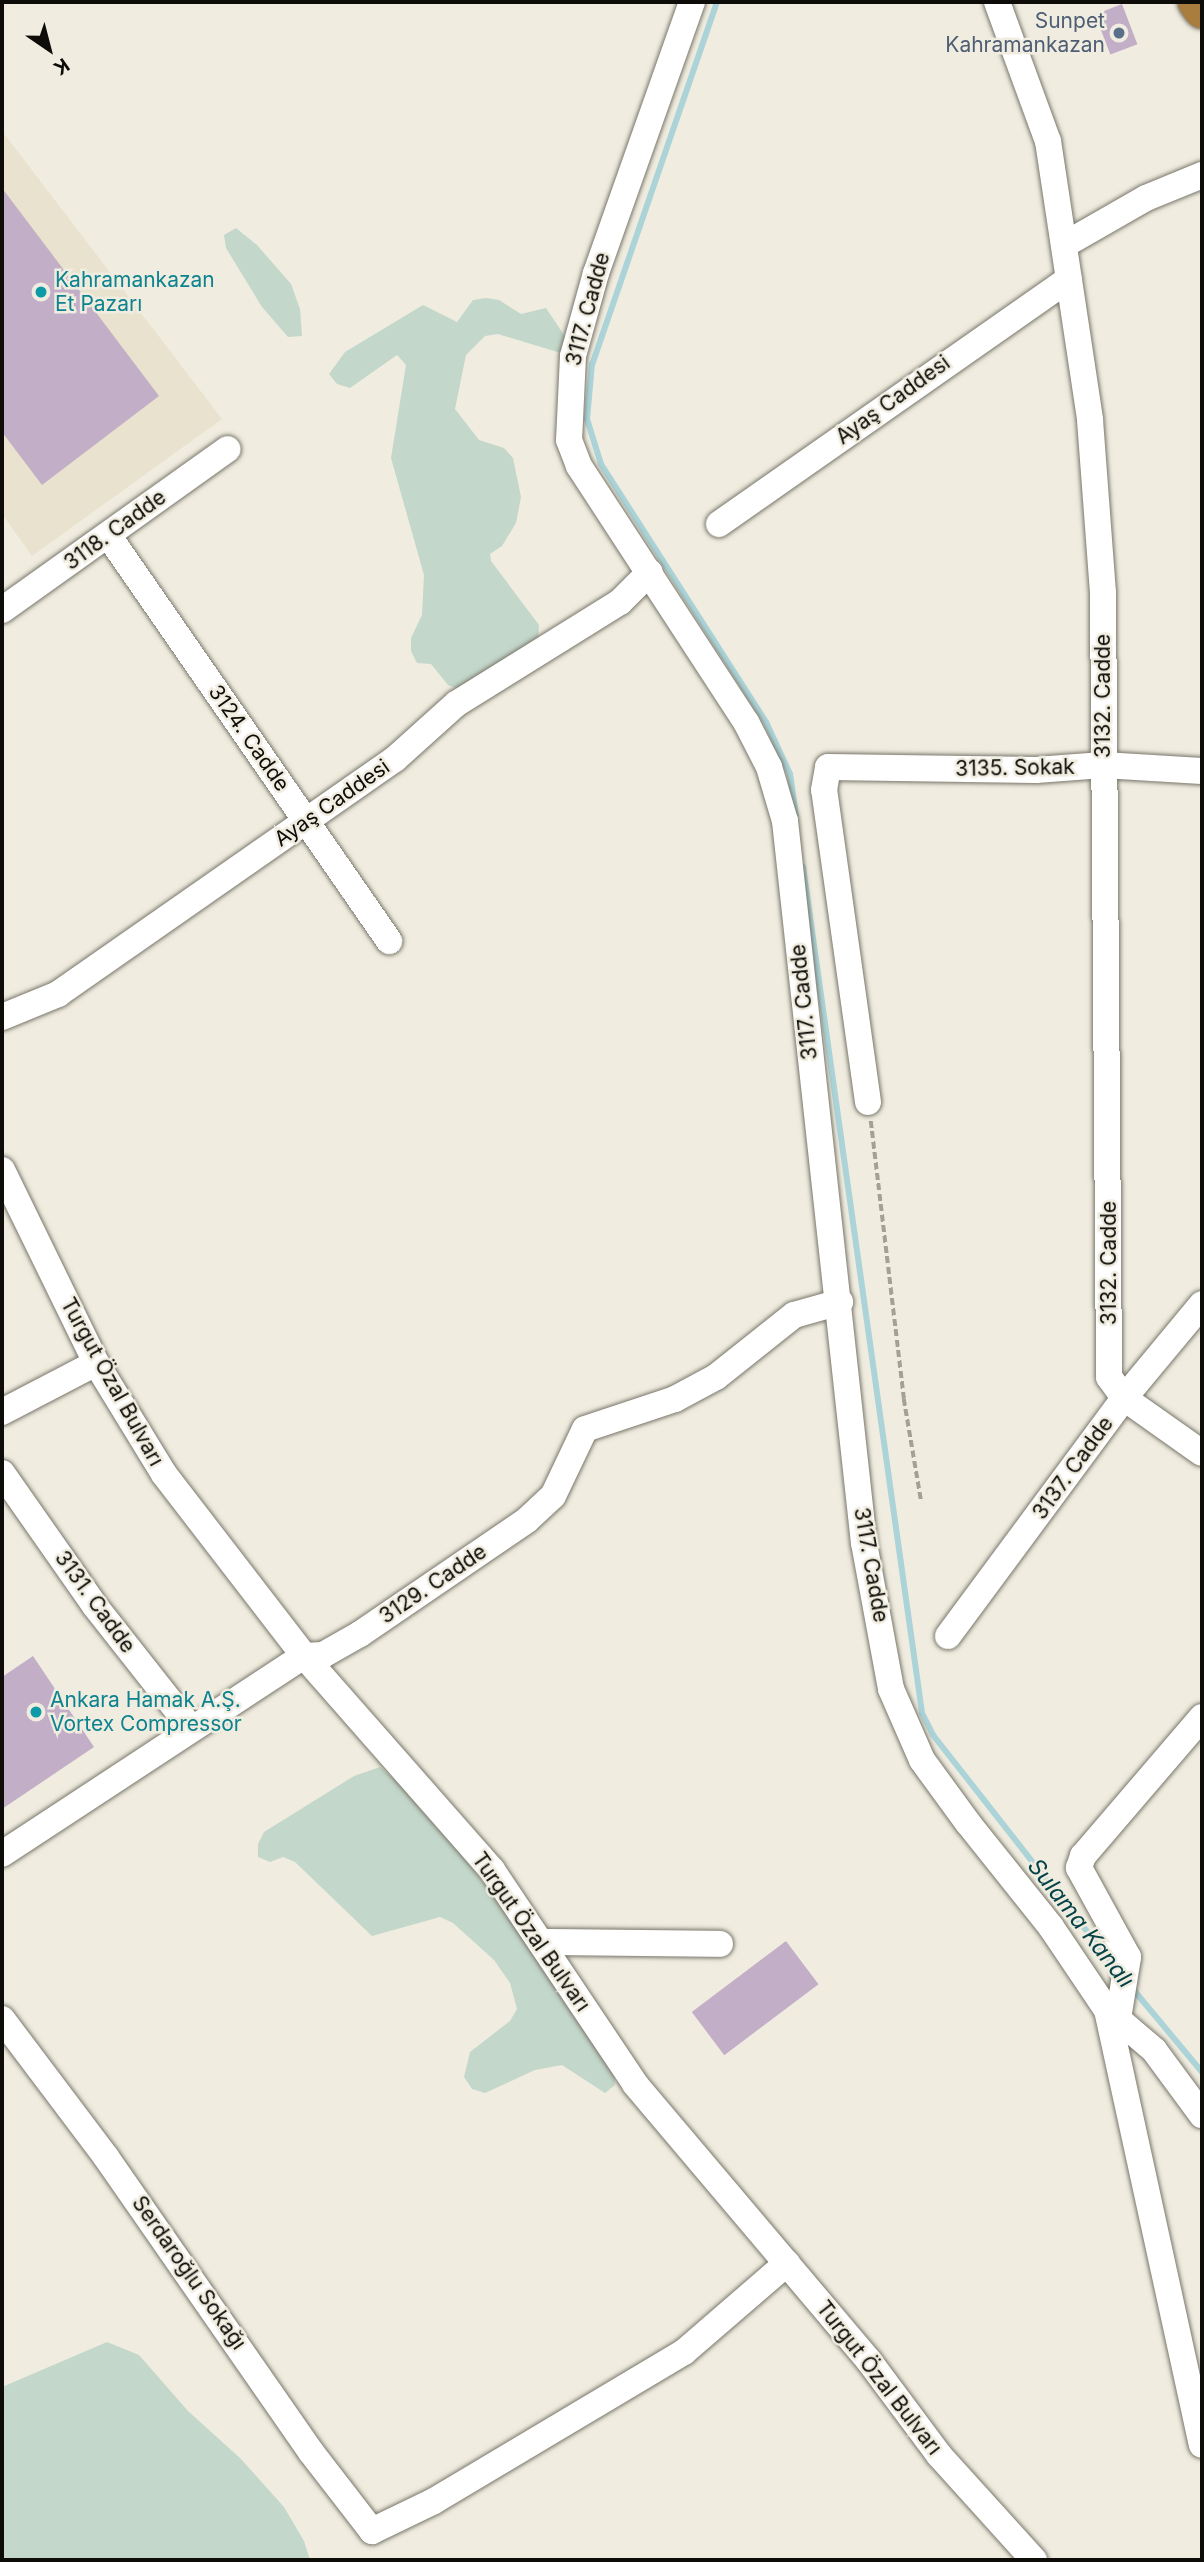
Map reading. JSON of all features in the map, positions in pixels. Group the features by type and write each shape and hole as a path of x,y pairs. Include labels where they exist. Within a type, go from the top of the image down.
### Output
{"highway":[{"path":"1197,2 1202,9"}],"street":[{"name":"3117. Cadde","path":"692,2 596,273 573,356 569,387 569,440 579,466 650,572 758,743 785,821 840,1302 864,1543 891,1689 922,1760 1113,2014"},
{"name":"3132. Cadde","path":"997,2 1048,141 1090,420 1103,592 1109,1377 1124,1398"},
{"path":"1064,245 1146,198 1202,175"},
{"name":"Ayaş Caddesi","path":"719,524 1069,279"},
{"name":"3118. Cadde","path":"2,610 228,449"},
{"name":"3124. Cadde","path":"108,535 389,941"},
{"name":"Ayaş Caddesi","path":"2,1017 58,994 396,759 456,705 620,602 650,572"},
{"name":"3135. Sokak","path":"868,1102 824,790 828,767 1036,770 1103,765 1202,771"},
{"name":"Turgut Özal Bulvarı","path":"2,1170 96,1363 164,1474 304,1656 492,1870 635,2084 787,2263 939,2455 1034,2560"},
{"name":"3129. Cadde","path":"2,1854 304,1656 323,1655 360,1634 527,1520 553,1496 585,1429 675,1399 716,1377 794,1315 840,1302"},
{"name":"3137. Cadde","path":"948,1636 1124,1398 1202,1304"},
{"path":"2,1412 96,1363"},
{"path":"1124,1398 1202,1453"},
{"name":"3131. Cadde","path":"2,1473 95,1606 191,1728"},
{"path":"1202,1717 1083,1856 1079,1868 1128,1957 1113,2014 1202,2445"},
{"path":"541,1941 720,1944"},
{"path":"1113,2014 1154,2050 1202,2115"},
{"name":"Serdaroğlu Sokağı","path":"2,2019 106,2157 372,2531 446,2494 673,2359 787,2263"}],"path":[{"path":"868,1102 904,1399 921,1500"}],"shaded area":[{"path":"2,131 222,419 32,556 2,514"}],"green space":[{"path":"236,228 257,245 291,284 300,309 302,336 288,337 262,307 226,248 224,235"},
{"path":"473,300 499,300 521,314 546,308 568,341 564,354 498,334 485,336 466,355 455,409 479,440 504,448 513,458 521,497 516,523 502,546 490,554 491,561 539,625 538,639 461,690 448,685 431,664 417,663 411,651 411,638 422,615 424,575 391,458 406,365 397,355 350,388 337,384 329,374 345,352 423,305 457,322"},
{"path":"380,1767 413,1796 511,1916 614,2072 615,2085 605,2093 562,2065 535,2070 485,2093 472,2089 464,2077 470,2052 510,2021 517,2009 510,1983 494,1960 453,1923 440,1917 372,1936 295,1862 283,1857 270,1862 258,1857 258,1844 264,1832 354,1776"},
{"path":"107,2342 139,2355 188,2411 240,2458 284,2507 304,2541 310,2560 2,2560 2,2387"}],"building":[{"path":"1122,4 1137,44 1110,55 1095,14"},
{"name":"Kahramankazan Et Pazarı","path":"2,188 159,396 42,485 2,432"},
{"name":"Ankara Hamak A.Ş. Vortex Compressor","path":"33,1656 94,1747 2,1809 2,1677"},
{"path":"786,1941 818,1984 724,2055 692,2012"}],"waterway":[{"path":"717,2 592,364 587,419 601,464 766,722 790,774 796,815"},
{"path":"803,867 922,1713 933,1735 1118,1971"},
{"name":"Sulama Kanalı","path":"1132,1988 1202,2072"}],"place":[{"name":"Sunpet Kahramankazan","path":"1119,33"},
{"name":"Kahramankazan Et Pazarı","path":"41,292"},
{"name":"Ankara Hamak A.Ş. Vortex Compressor","path":"36,1712"}]}
